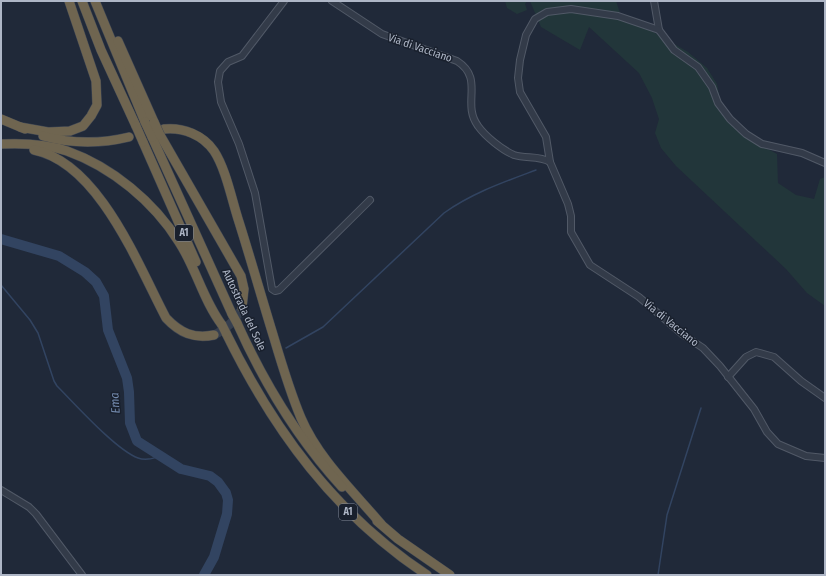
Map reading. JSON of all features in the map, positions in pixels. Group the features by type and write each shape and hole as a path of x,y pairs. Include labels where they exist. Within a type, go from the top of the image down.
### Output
{"highway":[{"path":"20,127 48,132 70,131 83,126 98,105 96,81 69,1"},
{"name":"A1","path":"82,1 101,50 136,126 224,329 260,398 283,434 312,473 354,518 427,575"},
{"name":"Autostrada del Sole","path":"96,1 106,28 150,122 159,134 236,323 256,363 294,427 331,475 357,503 398,539 450,575"},
{"path":"1,119 54,139 77,142 98,142 129,137"},
{"path":"242,308 244,289 239,271 159,134 184,130 194,134 207,143 216,154 229,189 288,384 300,417 320,451 381,524"},
{"path":"3,144 34,144 66,150 99,166 120,179 159,216 179,242 214,314 224,329"},
{"path":"3,144 40,151 58,157 73,169 92,189 110,214 166,318 176,328 187,334 201,337 214,335"}],"street":[{"path":"284,1 242,56 228,62 220,71 218,82 222,102 239,144 255,193 272,289 275,292 279,290 370,200"},
{"name":"Via di Vacciano","path":"332,1 382,34 457,60 465,66 470,73 472,83 471,112 478,127 499,146 514,155 544,159 550,162"},
{"path":"654,1 659,30 674,50 698,67 712,87 718,103 730,119 746,134 762,144 802,153 825,163"},
{"name":"Via di Vacciano","path":"659,30 618,16 571,9 547,12 535,19 526,35 520,60 518,78 520,92 546,137 550,162 568,204 571,216 571,232 590,265 639,297 682,334 703,348 754,409 767,432 778,444 806,456 825,458"},
{"path":"728,377 746,357 756,352 774,356 801,381 825,398"},
{"path":"1,490 29,507 36,514 82,575"}],"green space":[{"path":"505,1 527,1 525,4 527,10 517,14 507,8"},
{"path":"530,1 616,1 622,19 650,30 688,52 707,68 717,84 720,101 750,139 777,154 778,183 796,195 814,199 820,179 825,177 825,306 807,293 786,269 676,166 661,148 655,133 659,119 652,98 639,73 589,27 580,50 541,27"}],"waterway":[{"path":"286,348 323,327 444,213 477,194 536,170"},
{"name":"Ema","path":"1,239 59,256 85,272 96,282 104,296 108,330 127,378 130,423 137,441 181,469 210,476 218,482 226,493 228,500 227,514 214,557 204,575"},
{"path":"1,285 30,320 38,333 57,386 96,426 129,453 138,458 144,459 162,456"},
{"path":"658,575 667,515 701,408"}],"tunnel":[{"path":"214,335 230,324 242,308"}]}
